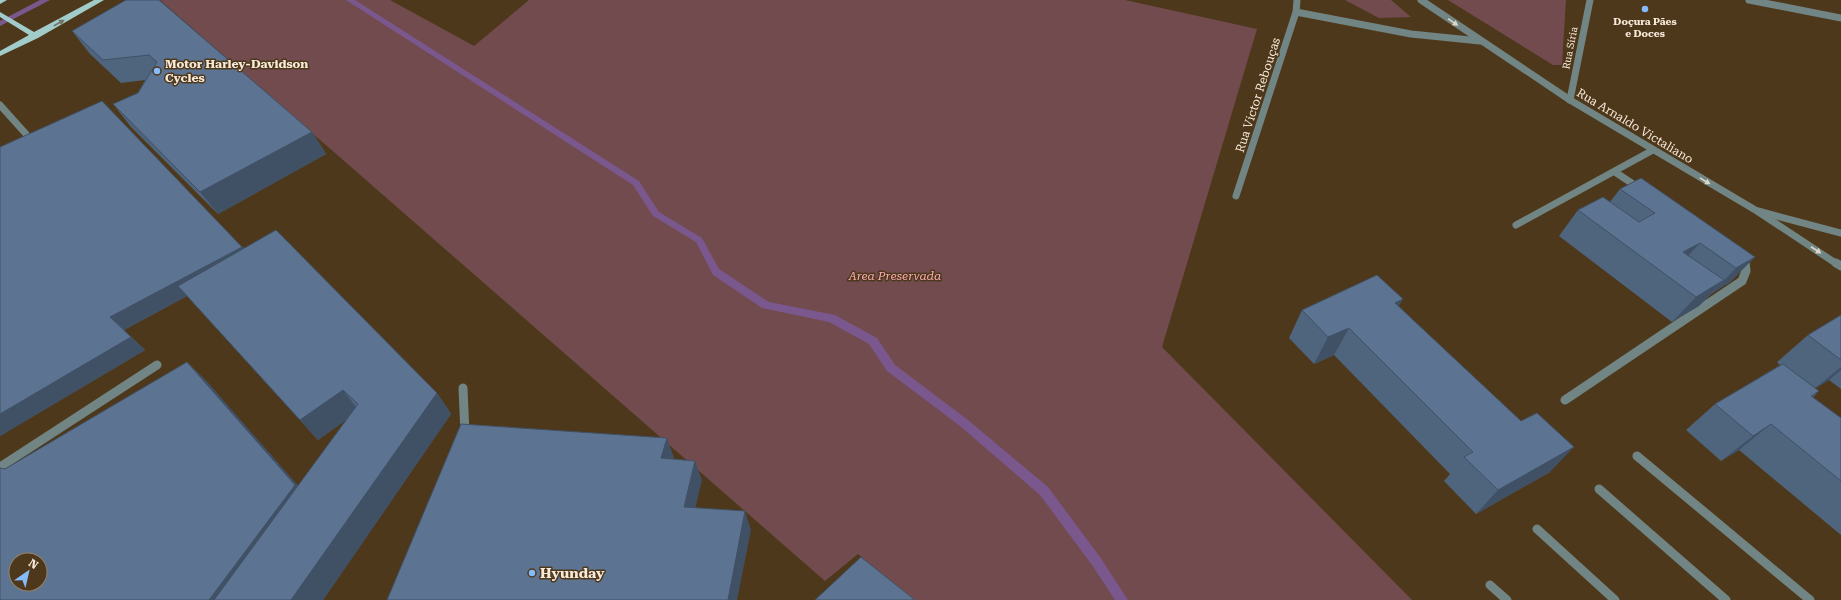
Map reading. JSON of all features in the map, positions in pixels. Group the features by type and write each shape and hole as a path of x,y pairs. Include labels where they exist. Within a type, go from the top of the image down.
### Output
{"main road":[{"path":"0,54 100,0"},
{"path":"0,14 35,36"}],"street":[{"name":"Rua Victor Rebouças","path":"1236,196 1296,12 1297,0"},
{"name":"Rua Arnaldo Victaliano","path":"1421,0 1570,100 1757,211 1841,266"},
{"name":"Rua Síria","path":"1570,100 1590,0"},
{"path":"1749,0 1841,18"},
{"path":"1296,12 1411,34 1480,41"},
{"path":"0,105 26,134"},
{"path":"1516,225 1653,150"},
{"path":"1614,172 1648,194"},
{"path":"1757,211 1841,233"},
{"path":"1565,400 1742,281 1747,272 1746,264 1740,255 1733,251"},
{"path":"0,467 157,365"},
{"path":"460,446 466,432 463,388"},
{"path":"1637,456 1810,600"},
{"path":"1600,489 1726,600"},
{"path":"1537,529 1616,600"},
{"path":"1490,585 1507,600"}],"green space":[{"name":"Area Preservada","path":"160,0 390,0 474,46 529,0 1125,0 1257,29 1162,347 1412,600 911,600 858,554 825,581"},
{"path":"1345,0 1391,0 1411,17 1379,18"},
{"path":"1448,0 1566,0 1562,65 1553,65"}],"building":[{"path":"126,0 159,0 312,132 200,192 113,104 138,93 157,62 149,55 103,60 72,31"},
{"path":"102,101 242,247 110,317 131,337 0,414 0,147"},
{"path":"1641,178 1755,257 1736,268 1700,243 1683,252 1724,280 1696,297 1578,210 1603,197 1639,222 1655,213 1620,189"},
{"path":"276,230 437,393 291,600 214,600 358,404 343,390 300,420 178,286"},
{"path":"1377,275 1403,299 1395,303 1521,421 1537,413 1574,447 1498,490 1464,457 1473,452 1349,328 1328,337 1302,310"},
{"path":"1841,315 1841,360 1808,335"},
{"path":"187,362 295,485 209,600 0,600 0,468 5,469"},
{"path":"1783,364 1819,391 1811,396 1841,418 1841,481 1771,424 1753,436 1715,404"},
{"path":"461,424 667,438 661,458 695,461 684,507 745,511 728,600 387,600"},
{"path":"861,557 915,600 815,600"}],"waterway":[{"path":"0,24 46,0"},
{"path":"350,0 636,183 656,214 699,240 716,272 766,305 831,318 873,341 891,368 964,423 1044,491 1096,561 1122,600"}],"place":[{"name":"Doçura Pães e Doces","path":"1645,9"},
{"name":"Motor Harley-Davidson Cycles","path":"157,71"},
{"name":"Hyunday","path":"532,573"}]}
